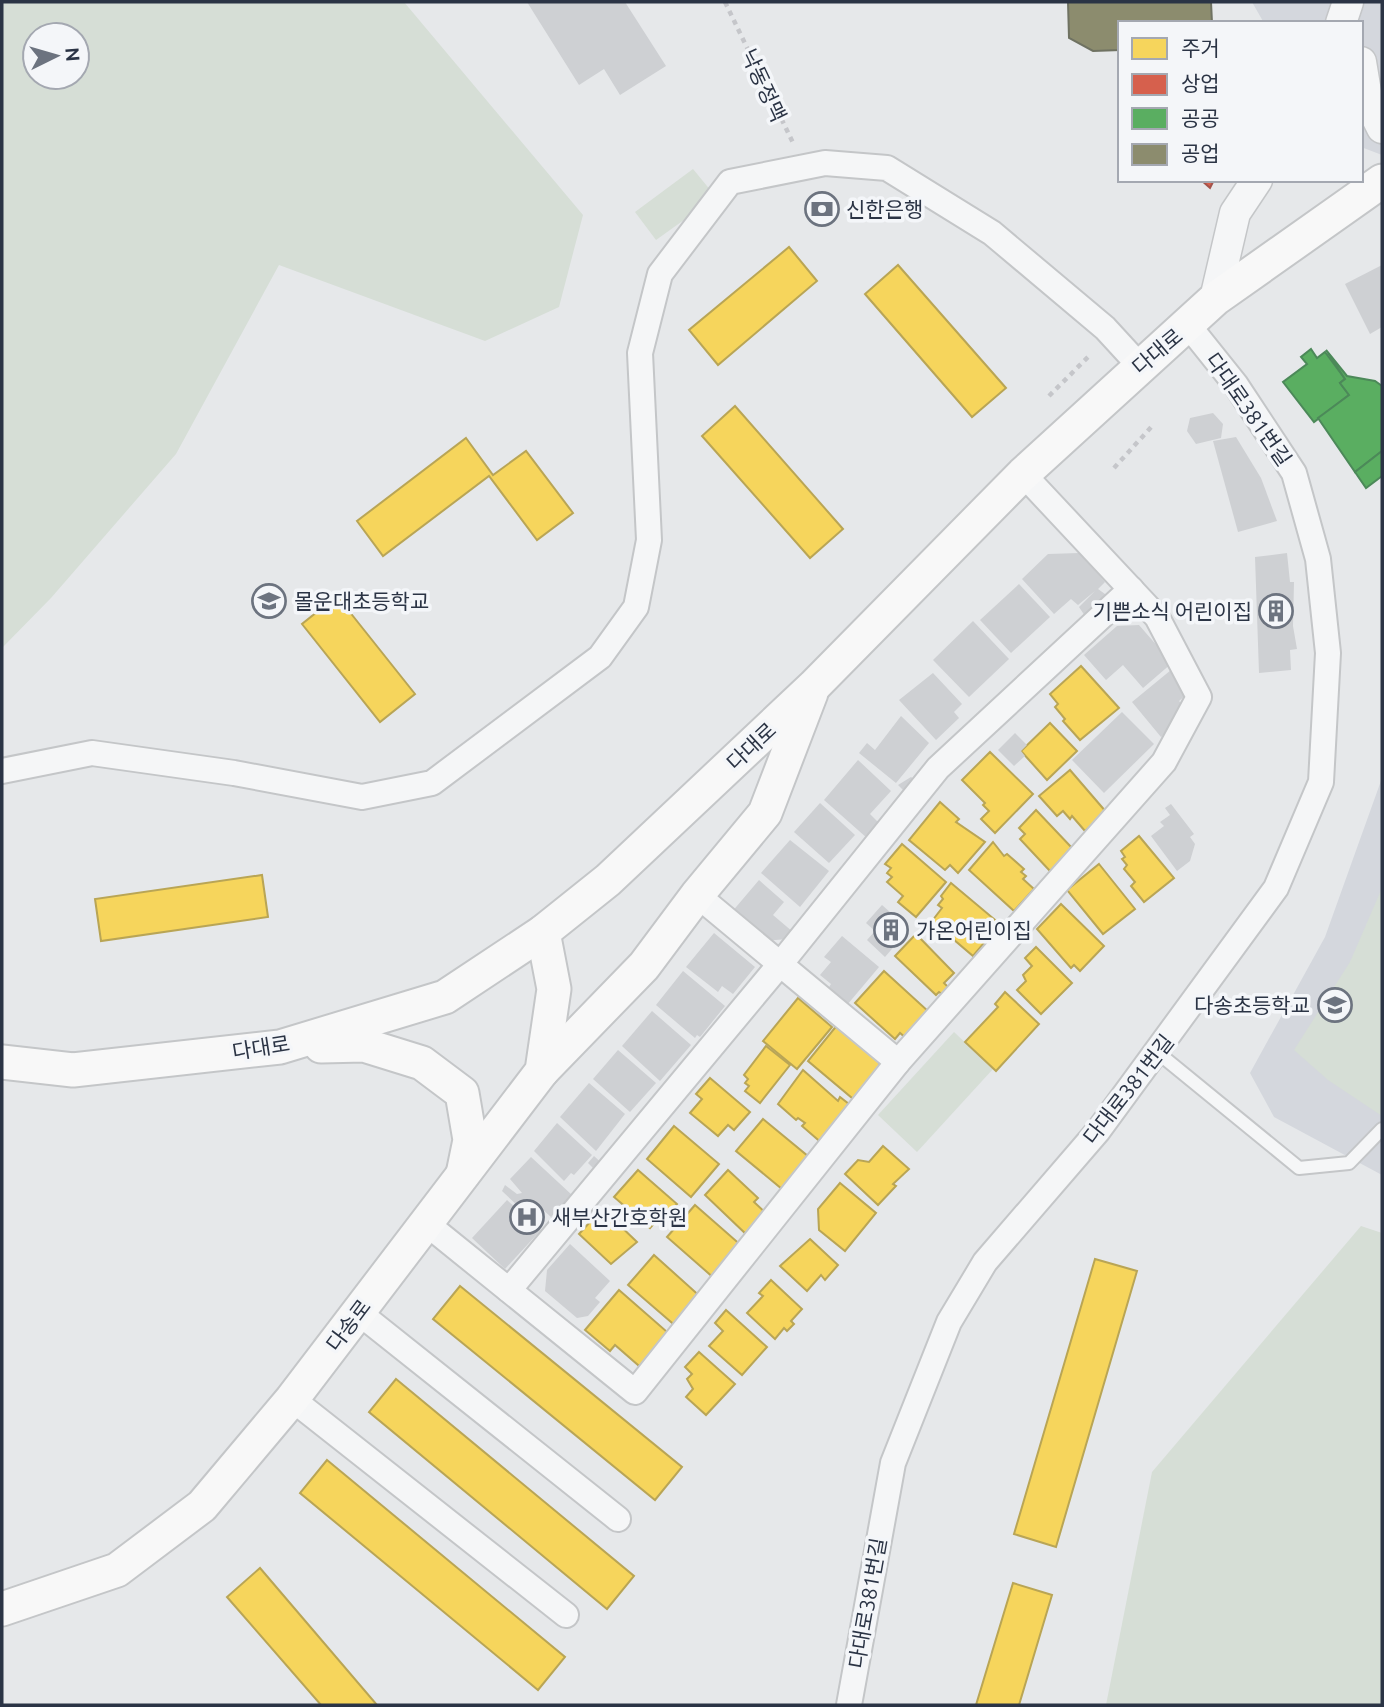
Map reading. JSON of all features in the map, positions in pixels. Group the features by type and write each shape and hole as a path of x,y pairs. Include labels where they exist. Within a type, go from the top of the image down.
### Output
{"main road":[{"name":"다대로","path":"2,1062 73,1070 280,1046 445,997 542,932 608,880 814,685 1023,474 1139,365 1215,299 1382,181"},
{"path":"542,1071 644,966 697,895 765,813 814,685"},
{"name":"다송로","path":"2,1609 117,1570 202,1506 292,1399 542,1071 554,989 542,932"},
{"path":"280,1046 364,1045 422,1063 462,1093 470,1140 463,1176"}],"street":[{"path":"1342,21 1350,2"},
{"path":"1350,2 1355,21"},
{"path":"1363,74 1367,98 1382,128"},
{"path":"2,771 92,752 234,773 362,797 432,783 600,657 636,607 649,540 639,353 660,274 730,181 825,163 887,168 992,233 1105,328 1139,365"},
{"path":"1215,299 1235,214 1256,182"},
{"name":"다대로381번길","path":"849,1705 892,1463 949,1322 985,1262 1098,1131 1276,888 1321,782 1328,653 1318,559 1294,473 1236,385 1188,325"},
{"path":"427,1224 635,1392 898,1062 1164,762 1199,697 1157,617 1023,474"},
{"path":"509,1290 780,964 938,768 1131,589"},
{"path":"697,895 898,1062"},
{"path":"358,1312 618,1518"},
{"path":"292,1399 566,1615"}],"lane":[{"path":"1157,1052 1299,1168 1349,1163 1382,1129"}],"path":[{"name":"낙동정맥","path":"725,2 783,127 807,167"},
{"path":"1049,396 1090,355"},
{"path":"1114,468 1154,424"}],"shaded area":[{"path":"2,2 404,2 583,215 559,307 485,341 279,265 176,454 51,598 2,648"},
{"path":"1252,2 1382,2 1382,155 1363,148 1363,21 1263,21"},
{"path":"693,169 716,197 656,240 635,212"},
{"name":"다송초등학교","path":"1382,778 1382,1175 1274,1117 1250,1073 1325,937"},
{"path":"1382,888 1382,1116 1328,1080 1294,1050 1350,962"},
{"path":"954,1032 993,1069 917,1152 878,1115"},
{"path":"1361,1226 1382,1233 1381,1705 1106,1705 1152,1472"}],"building: 주거":[{"path":"789,247 817,281 718,365 689,330"},
{"path":"898,265 1006,388 972,417 865,294"},
{"path":"735,406 843,529 810,558 702,436"},
{"path":"466,438 493,475 526,451 573,513 537,540 489,476 383,556 357,521"},
{"path":"337,596 415,694 380,722 302,624"},
{"path":"1081,666 1119,708 1080,740 1063,721 1065,719 1055,707 1058,704 1050,694"},
{"path":"1050,723 1077,751 1047,780 1021,751"},
{"path":"990,752 1033,794 995,833 981,819 989,811 983,805 985,803 962,780"},
{"path":"1070,770 1107,813 1085,831 1072,816 1070,819 1063,811 1057,816 1039,796"},
{"path":"940,802 959,819 956,822 985,842 958,873 950,865 945,870 909,840"},
{"path":"1036,810 1073,849 1050,871 1020,839 1025,834 1019,828"},
{"path":"1139,836 1174,878 1144,902 1131,886 1135,882 1124,869 1127,865 1122,859 1125,857 1121,851"},
{"path":"993,842 1004,856 1007,854 1024,869 1021,872 1026,876 1023,879 1034,889 1014,911 969,870"},
{"path":"902,844 946,882 916,917 898,902 903,896 887,882 892,877 887,873 891,868 885,864"},
{"path":"1099,864 1135,909 1103,934 1067,890"},
{"path":"262,875 268,917 101,941 95,899"},
{"path":"951,883 1000,924 973,956 932,921 942,908 938,905 943,899 941,896"},
{"path":"1061,904 1104,946 1080,971 1074,965 1071,968 1037,929"},
{"path":"916,934 954,973 944,983 948,987 942,994 939,992 936,995 895,956"},
{"path":"1036,947 1072,983 1041,1014 1017,990 1026,981 1023,975 1032,966 1025,958"},
{"path":"884,971 929,1012 906,1038 900,1033 895,1039 855,1003"},
{"path":"1005,992 1039,1024 996,1071 965,1042 998,1007 995,1004"},
{"path":"798,998 832,1027 797,1069 763,1041"},
{"path":"838,1024 879,1059 880,1077 858,1103 808,1061"},
{"path":"766,1046 790,1065 760,1103 745,1091 749,1086 745,1083 748,1079 744,1075"},
{"path":"803,1070 838,1101 840,1097 854,1108 824,1145 802,1126 805,1123 798,1118 796,1120 778,1104"},
{"path":"710,1078 750,1112 734,1130 728,1125 718,1136 690,1113 702,1099 696,1094"},
{"path":"763,1119 809,1157 782,1189 736,1151"},
{"path":"674,1126 719,1164 691,1197 647,1159"},
{"path":"883,1146 909,1169 893,1184 896,1186 878,1205 845,1174 858,1160 869,1162"},
{"path":"638,1170 677,1204 662,1221 659,1218 650,1228 614,1197"},
{"path":"728,1170 758,1198 754,1202 768,1215 748,1236 705,1195"},
{"path":"840,1183 876,1213 845,1251 819,1230 818,1209"},
{"path":"695,1205 743,1247 715,1279 667,1237"},
{"path":"602,1209 606,1213 603,1216 609,1222 612,1218 637,1242 611,1264 579,1234"},
{"path":"810,1239 838,1265 825,1280 821,1275 807,1291 780,1266"},
{"path":"654,1255 703,1299 678,1328 628,1285"},
{"path":"1095,1259 1137,1271 1056,1547 1014,1534"},
{"path":"771,1280 802,1309 791,1321 794,1324 787,1331 784,1328 775,1339 747,1313 763,1296 759,1293"},
{"path":"460,1286 682,1467 655,1500 433,1319"},
{"path":"619,1290 674,1338 646,1372 615,1345 610,1351 585,1330"},
{"path":"726,1310 767,1347 742,1375 709,1346 723,1331 715,1323"},
{"path":"699,1352 735,1384 706,1415 686,1397 693,1389 687,1379 692,1374 685,1367"},
{"path":"396,1379 634,1576 607,1609 369,1412"},
{"path":"327,1460 565,1657 538,1690 300,1493"},
{"path":"260,1568 377,1705 321,1705 227,1597"},
{"path":"1013,1583 1052,1595 1019,1705 976,1705"}],"building: 공공":[{"path":"1311,349 1317,358 1325,352 1345,379 1340,383 1349,395 1314,422 1283,382 1307,364 1301,357"},
{"path":"1326,350 1347,376 1375,381 1382,386 1382,451 1355,472 1318,418 1349,395 1340,383 1345,379"},
{"path":"1382,451 1382,476 1366,488 1355,472"}],"building: 공업":[{"path":"1068,2 1211,2 1212,21 1118,21 1118,50 1093,51 1069,38"}],"building: 기타":[{"path":"527,2 625,2 666,66 620,95 604,69 579,85"},
{"path":"1382,265 1382,327 1370,334 1345,284"},
{"path":"1213,413 1223,424 1221,438 1196,444 1187,431 1190,418"},
{"path":"1236,437 1261,478 1277,521 1238,532 1213,441"},
{"path":"1079,553 1105,582 1098,589 1105,594 1105,605 1087,619 1079,607 1095,591 1078,605 1071,599 1054,614 1022,579 1048,554"},
{"name":"기쁜소식 어린이집","path":"1287,553 1290,582 1294,582 1293,626 1297,649 1290,650 1291,670 1259,673 1255,557"},
{"path":"1019,584 1050,617 1011,653 980,620"},
{"path":"973,621 1009,659 969,697 933,660"},
{"path":"1139,625 1172,663 1143,688 1123,665 1106,680 1084,655 1117,626"},
{"path":"1171,670 1189,692 1179,701 1189,712 1161,737 1132,702"},
{"path":"933,673 962,704 954,712 959,718 936,740 899,700"},
{"path":"1122,712 1154,744 1104,793 1072,760"},
{"path":"901,716 929,743 896,783 859,753 867,743 875,750"},
{"path":"1015,733 1027,745 1021,751 1025,756 1014,766 998,750"},
{"path":"858,760 891,791 870,814 880,824 867,838 824,800"},
{"path":"911,777 918,782 907,794 898,785"},
{"path":"820,803 855,835 829,863 794,832"},
{"path":"1171,804 1194,834 1190,837 1195,844 1190,861 1177,871 1151,836 1164,826 1160,822 1170,815 1165,808"},
{"path":"790,840 829,871 800,907 761,873"},
{"path":"759,880 784,902 773,915 793,932 787,939 764,941 731,913"},
{"name":"가온어린이집","path":"882,905 909,929 885,957 867,940 875,931 866,923"},
{"path":"714,933 755,967 733,994 722,986 718,992 686,967"},
{"path":"842,936 879,967 847,1005 828,989 831,984 820,975 831,962 824,957"},
{"path":"683,971 725,1006 700,1037 697,1035 695,1038 656,1005"},
{"path":"652,1011 691,1045 660,1081 622,1046"},
{"path":"618,1050 656,1083 630,1112 593,1079"},
{"path":"589,1083 625,1114 596,1151 560,1117"},
{"path":"557,1123 592,1155 574,1175 571,1173 564,1181 534,1151"},
{"path":"594,1156 607,1168 600,1175 588,1163"},
{"path":"531,1157 572,1195 551,1217 532,1200 526,1207 522,1204 519,1207 502,1191 505,1185 517,1194 522,1193 510,1179"},
{"path":"507,1200 541,1230 505,1269 472,1238"},
{"path":"570,1244 610,1281 595,1298 600,1302 588,1316 577,1318 545,1291 547,1270"}],"place":[{"name":"신한은행","path":"822,209"},
{"name":"몰운대초등학교","path":"269,601"},
{"name":"기쁜소식 어린이집","path":"1276,611"},
{"name":"가온어린이집","path":"891,930"},
{"name":"다송초등학교","path":"1335,1005"},
{"name":"새부산간호학원","path":"527,1217"}]}
